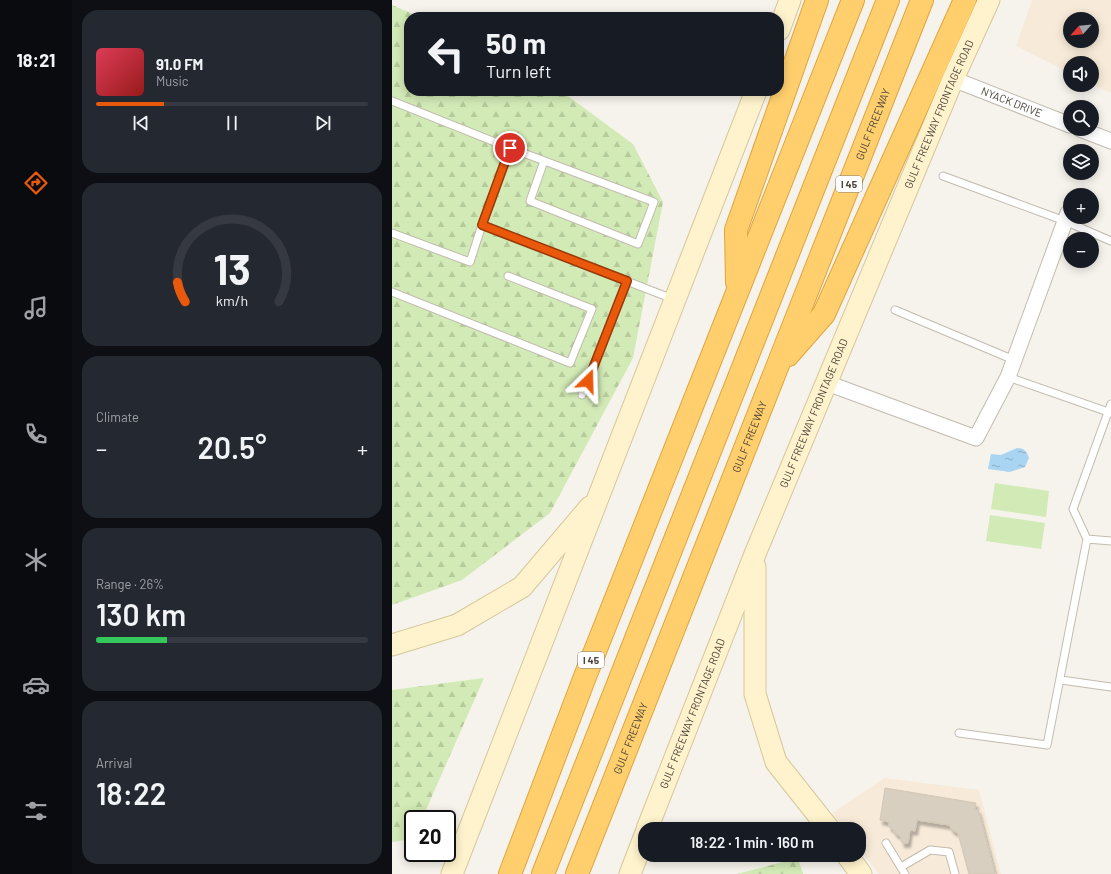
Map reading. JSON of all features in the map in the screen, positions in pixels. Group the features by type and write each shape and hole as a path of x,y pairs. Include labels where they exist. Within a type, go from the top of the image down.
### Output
{"highway":[{"path":"784,94 817,0"},
{"name":"I 45","path":"510,874 586,674 853,0"},
{"path":"543,874 886,0"},
{"path":"877,26 893,0"},
{"name":"GULF FREEWAY","path":"577,874 922,0"},
{"path":"776,368 824,314 964,0"},
{"path":"737,293 736,230 783,96"}],"main road":[{"path":"784,16 790,0"},
{"name":"GULF FREEWAY FRONTAGE ROAD","path":"650,822 756,554 953,79 989,0"},
{"path":"452,874 754,96"},
{"path":"392,645 457,625 522,587 600,494"},
{"path":"756,554 755,694 776,762 823,822"},
{"path":"630,874 638,853"},
{"path":"852,862 861,874"}],"street":[{"name":"NYACK DRIVE","path":"953,79 1063,122"},
{"path":"1098,136 1111,141"},
{"path":"827,383 976,438 1008,377 1064,224"}],"lane":[{"path":"392,101 510,148 654,202 638,244 530,201 544,161"},
{"path":"392,233 470,262 510,148"},
{"path":"943,176 1063,216"},
{"path":"1080,224 1111,241"},
{"path":"482,225 675,300"},
{"path":"392,292 570,364 592,309 508,276"},
{"path":"582,395 627,281"},
{"path":"895,310 1014,360"},
{"path":"1008,377 1110,412"},
{"path":"959,733 1047,745 1061,680 1087,539 1073,509 1110,412 1111,404"},
{"path":"1087,539 1111,541"},
{"path":"1061,680 1111,687"},
{"path":"886,843 905,874"},
{"path":"901,867 930,850 949,852 955,874"}],"shaded area":[{"path":"1032,0 1111,0 1111,93 1099,87 1099,56 1063,56 1063,70 1016,46"},
{"path":"885,778 979,790 1001,874 879,874 866,857 866,822 839,822 832,813"}],"green space":[{"path":"392,5 408,12 404,12 404,96 568,96 633,144 663,202 633,358 550,513 462,580 392,605"},
{"path":"995,483 1049,491 1046,517 991,509"},
{"path":"990,515 1045,523 1041,549 986,541"},
{"path":"484,678 426,810 404,810 404,840 392,842 392,690"},
{"path":"783,862 799,862 803,874 737,874"}],"water":[{"path":"1017,448 1023,449 1029,458 1025,467 1010,472 988,469 991,454 1001,455"}],"building":[{"path":"885,788 976,803 975,810 978,809 995,874 969,874 958,833 952,830 949,825 917,820 915,831 910,830 908,843 902,843 901,837 889,827 889,822 880,820"}],"route":[{"path":"510,148 482,225 627,281 588,381"}]}
